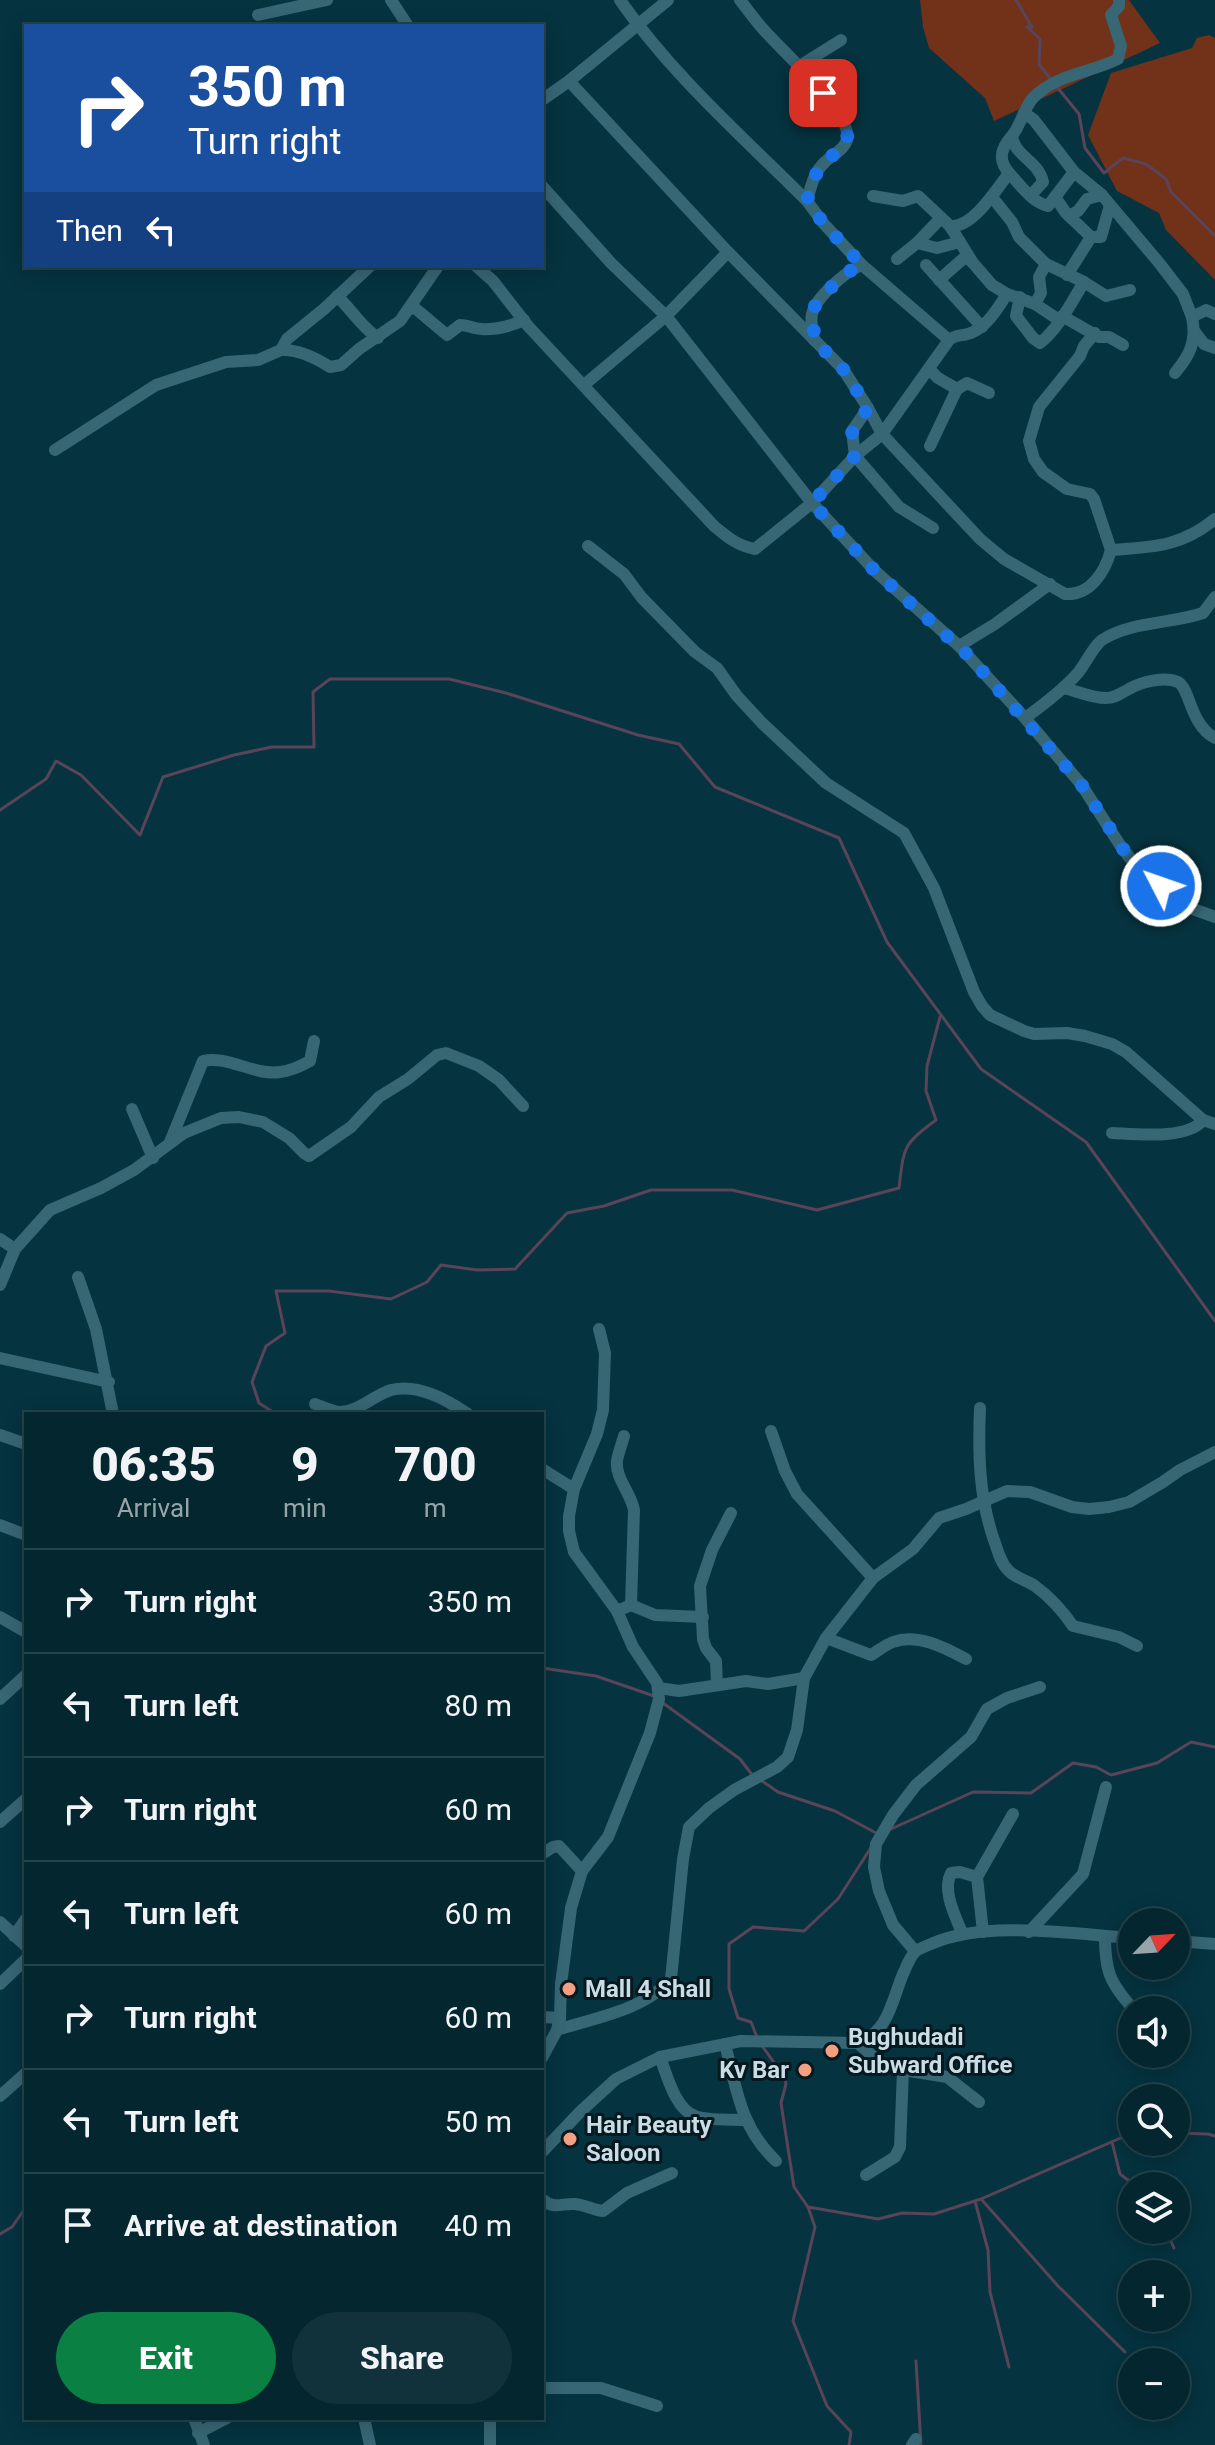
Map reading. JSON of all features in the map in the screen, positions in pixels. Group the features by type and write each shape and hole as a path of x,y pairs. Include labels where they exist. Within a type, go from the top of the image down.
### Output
{"street":[{"path":"258,15 327,0"},
{"path":"391,0 407,24"},
{"path":"620,0 637,24 696,90 807,201 862,265 949,340"},
{"path":"544,99 668,0"},
{"path":"740,0 829,101 846,125 848,137 844,146 822,164 807,201"},
{"path":"1074,172 1051,205 1046,207 1009,173 1002,164 1001,153 1033,98 1063,78 1118,59 1121,46 1111,15 1119,6 1119,0"},
{"path":"798,67 841,40"},
{"path":"569,81 728,252 843,369 882,434 980,539 1004,559 1065,594 1084,592 1098,578 1111,550 1094,499 1090,494 1067,489 1043,472 1034,459 1029,441 1039,407 1095,333"},
{"path":"1024,113 1034,120 1074,172 1106,200 1183,294 1195,332 1193,346 1175,373"},
{"path":"1012,136 1014,144 1040,170 1043,182 1031,195"},
{"path":"1034,164 1053,145"},
{"path":"945,222 957,227 963,224 992,197 1009,173"},
{"path":"544,188 611,263 666,316 812,503 875,571 959,646 1025,718 1081,784 1136,866 1193,909 1215,917"},
{"path":"873,196 903,201 916,195 945,222 961,241 967,262 992,285 1099,337 1109,337 1123,345"},
{"path":"992,197 1012,222 1019,237 1046,264 1106,296 1130,290"},
{"path":"1055,197 1080,225 1101,237 1106,200"},
{"path":"1067,275 1087,199 1106,200"},
{"path":"897,259 945,222"},
{"path":"917,243 937,248 961,241"},
{"path":"584,385 666,316 728,252"},
{"path":"939,280 967,262"},
{"path":"1035,304 1041,293 1039,277 1046,264"},
{"path":"815,341 812,316 815,306 846,273 862,265"},
{"path":"926,265 982,327"},
{"path":"281,350 287,339 368,268"},
{"path":"55,450 156,385 226,362 258,360 289,349 318,358 333,368 341,365 400,321 437,268"},
{"path":"478,268 612,418 714,526 744,547 755,549 812,503 855,456 882,434 949,340 982,327 1014,296"},
{"path":"1014,296 1016,316 1040,343 1055,331 1057,316 1084,282"},
{"path":"337,296 368,332 378,338"},
{"path":"409,308 416,309 447,335 460,325 490,329 524,320"},
{"path":"1192,317 1206,310 1215,314"},
{"path":"1195,332 1204,344 1215,348"},
{"path":"929,369 957,389"},
{"path":"930,446 957,389 967,383 989,393"},
{"path":"868,408 852,431 855,456 899,507 933,528"},
{"path":"1111,550 1178,542 1215,519"},
{"path":"588,546 624,574 642,598 695,652 717,668 762,723 826,783 904,833 934,888 974,992 990,1015 1034,1034 1067,1033 1112,1044 1126,1052 1209,1122 1186,1131 1112,1133"},
{"path":"959,646 1050,584"},
{"path":"1025,718 1063,688 1089,660 1097,643 1151,624 1203,613 1215,597"},
{"path":"1063,688 1108,698 1119,696 1139,685 1176,681 1185,688 1190,707 1201,727 1215,738"},
{"path":"170,1142 203,1061 277,1073 310,1061 314,1041"},
{"path":"0,1285 15,1249 50,1210 101,1188 153,1158 184,1133 221,1118 239,1117 263,1122 289,1138 309,1156 351,1127 379,1097 408,1079 437,1055 446,1053 479,1066 499,1080 523,1106"},
{"path":"132,1109 153,1158"},
{"path":"0,1239 15,1249"},
{"path":"78,1277 96,1329 113,1412"},
{"path":"544,2054 558,2024 571,1908 582,1871 608,1837 650,1733 659,1699 659,1688 633,1647 617,1611 574,1552 569,1531 574,1489 597,1434 603,1410 605,1353 599,1329"},
{"path":"0,1358 109,1382"},
{"path":"315,1404 336,1412 346,1411 391,1390 402,1389 432,1394 465,1412"},
{"path":"980,1408 978,1444 984,1502 998,1551 1009,1571 1040,1591 1062,1610 1073,1626 1119,1637 1137,1646"},
{"path":"771,1431 797,1494 873,1578"},
{"path":"0,1435 24,1443"},
{"path":"624,1436 617,1462 634,1510 631,1605"},
{"path":"544,2018 558,2024 636,2004 671,1979 689,1827 722,1799 777,1767 788,1757 797,1730 804,1678 826,1638 873,1578 913,1549 939,1518 1007,1491 1030,1492 1072,1507 1109,1507 1129,1502 1215,1452"},
{"path":"544,1470 574,1489"},
{"path":"717,1685 716,1661 703,1639 702,1576 731,1513"},
{"path":"0,1525 24,1534"},
{"path":"617,1611 631,1605 655,1615 703,1617"},
{"path":"0,1617 24,1631"},
{"path":"826,1638 871,1655 889,1644 909,1640 936,1644 966,1659"},
{"path":"0,1699 24,1677"},
{"path":"659,1688 679,1691 746,1681 768,1684 804,1678"},
{"path":"915,1951 893,1925 879,1891 874,1867 876,1844 916,1785 971,1737 987,1709 1007,1698 1040,1687"},
{"path":"1029,1932 1083,1874 1106,1787"},
{"path":"0,1822 24,1801"},
{"path":"983,1932 977,1877 1013,1814"},
{"path":"544,1853 559,1846 582,1871"},
{"path":"962,1933 947,1884 951,1873 977,1877"},
{"path":"0,1922 24,1944"},
{"path":"14,1936 24,1922"},
{"path":"544,2150 616,2079 660,2057 758,2040 858,2043 873,2037 883,2025 915,1951 962,1933 1029,1932 1118,1937"},
{"path":"1105,1936 1105,1962 1109,1976 1121,1996"},
{"path":"1190,1942 1215,1944"},
{"path":"0,1984 24,1961"},
{"path":"858,2043 879,2062 903,2070 947,2077 979,2102"},
{"path":"725,2044 746,2120 762,2147 776,2161"},
{"path":"660,2057 670,2083 687,2111 695,2117 746,2120"},
{"path":"866,2175 895,2157 900,2147 903,2070"},
{"path":"0,2096 24,2075"},
{"path":"544,2201 558,2207 573,2204 603,2211 627,2193 672,2173"},
{"path":"544,2388 601,2388 657,2406"},
{"path":"195,2420 201,2439 225,2420"},
{"path":"364,2420 370,2445"},
{"path":"490,2420 490,2445"}],"shaded area":[{"path":"920,0 1129,0 1160,43 994,121 985,98 929,48"},
{"path":"1209,35 1215,38 1215,280 1166,230 1159,213 1117,191 1088,135 1111,73 1192,48 1197,38"}],"waterway":[{"path":"1016,0 1032,27 1027,27 1040,39 1039,64 1052,81"},
{"path":"1057,87 1079,114 1085,148 1104,173 1123,158 1146,164 1166,179 1171,192 1215,236"},
{"path":"0,810 46,779 56,761 81,775 140,835 163,777 272,747 314,747 313,692 330,679 449,679 506,693 638,735 679,744 715,787 839,838 887,942 981,1069 1086,1142 1215,1321"},
{"path":"273,1412 259,1403 252,1382 266,1346 285,1333 276,1291 329,1291 391,1299 427,1282 441,1265 477,1270 515,1269 567,1213 604,1206 651,1190 732,1190 817,1210 899,1188 907,1148 917,1135 936,1120 926,1091 927,1066 940,1017"},
{"path":"544,1668 596,1676 654,1696"},
{"path":"663,1703 740,1759 753,1776"},
{"path":"891,1829 973,1792 1031,1793 1073,1763 1096,1767 1111,1775 1157,1763 1191,1742 1215,1747"},
{"path":"762,1781 778,1792 835,1811 878,1834"},
{"path":"757,2037 751,2022 738,2018 729,1989 729,1944 753,1927 804,1931 838,1899 872,1846"},
{"path":"763,2047 785,2078 781,2103 794,2187 808,2207 815,2227 793,2321 827,2406 851,2432 849,2445"},
{"path":"1190,2133 1215,2136"},
{"path":"808,2207 878,2219 902,2213 934,2214 981,2199 1118,2139"},
{"path":"1112,2142 1120,2172"},
{"path":"982,2200 1058,2286 1121,2348"},
{"path":"975,2201 988,2250 990,2292 1009,2367"},
{"path":"0,2234 12,2227 24,2210"},
{"path":"1172,2244 1174,2248"},
{"path":"916,2361 921,2445"}],"place":[{"name":"Mall 4 Shall","path":"569,1989"},
{"name":"Bughudadi Subward Office","path":"832,2051"},
{"name":"Kv Bar","path":"805,2070"},
{"name":"Hair Beauty Saloon","path":"570,2139"}],"route":[{"path":"823,93 846,125 848,137 844,146 822,164 807,201 862,265 846,273 815,306 813,332 815,341 843,369 868,408 852,431 855,456 812,503 875,571 969,656 1081,784 1136,866 1161,886"}]}
